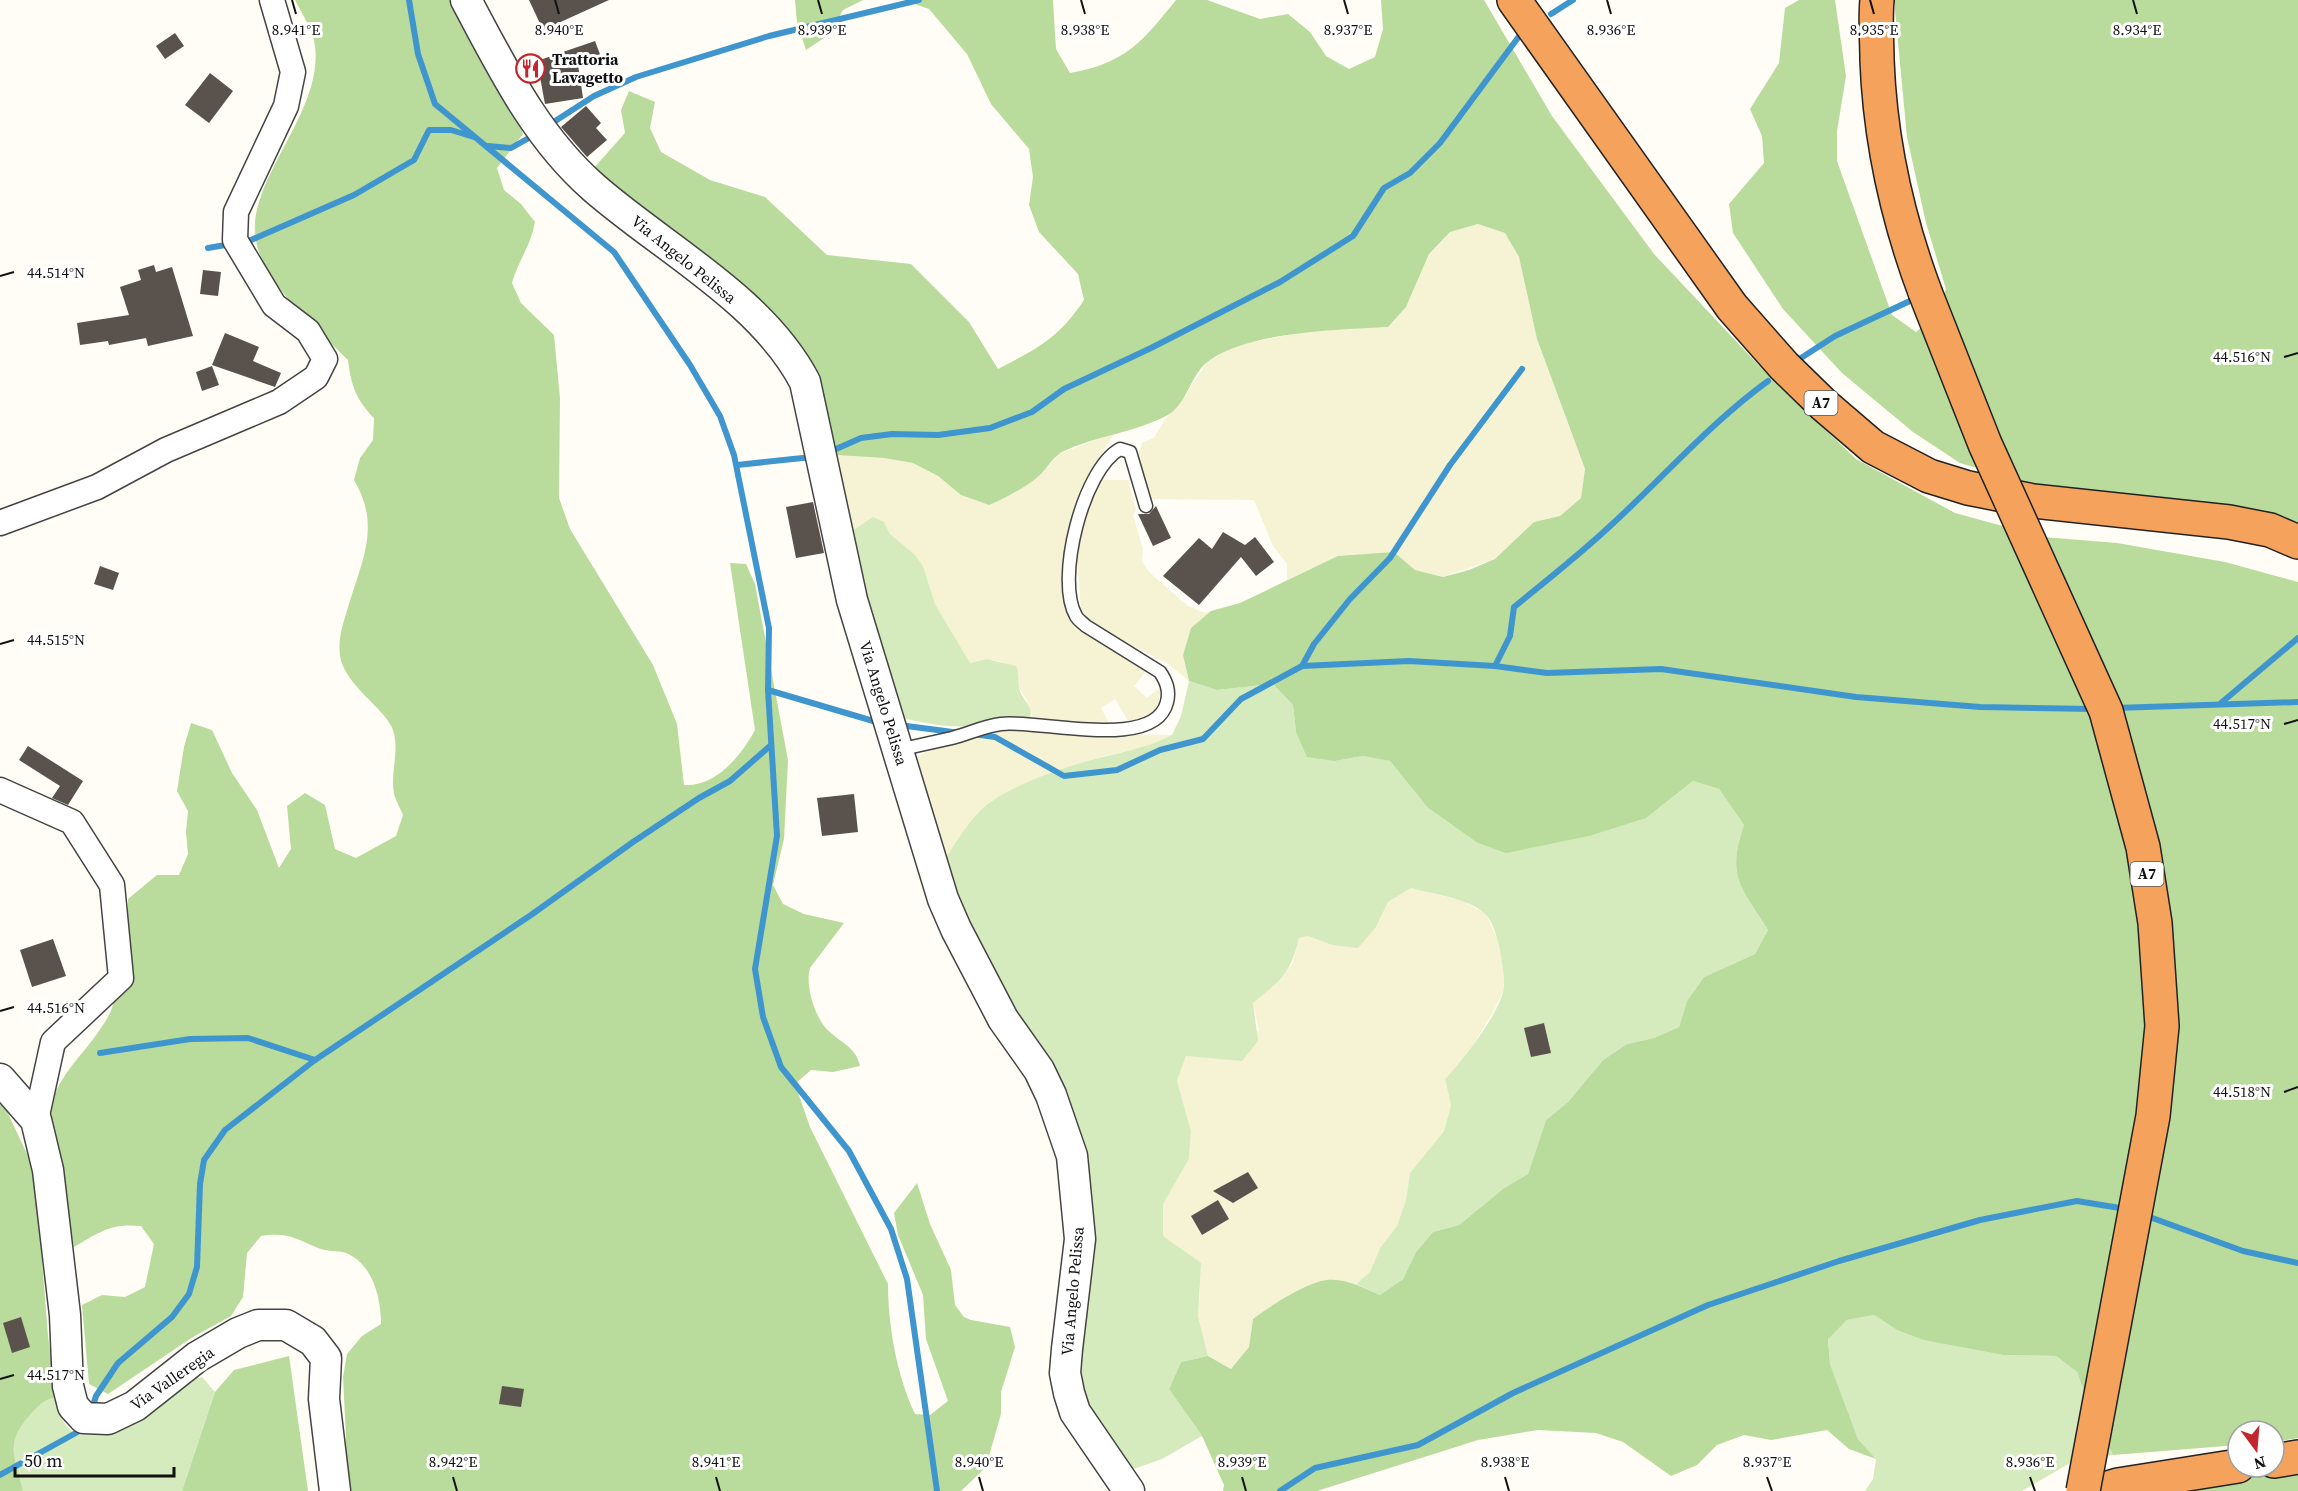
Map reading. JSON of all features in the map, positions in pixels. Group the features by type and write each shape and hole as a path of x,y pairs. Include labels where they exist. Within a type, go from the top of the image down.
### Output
{"highway":[{"name":"A7","path":"1514,0 1732,307 1808,390 1873,447 1929,476 1968,488 2033,501 2229,522 2270,530 2298,542"},
{"name":"A7","path":"1877,0 1879,103 1888,164 1899,214 1924,292 1985,444 2106,711 2143,847 2156,923 2162,1026 2153,1116 2083,1491"},
{"path":"2098,1491 2118,1485 2226,1468"}],"street":[{"path":"0,523 97,487 166,450 279,402 316,377 325,359 308,331 274,305 235,240 236,212 286,106 293,72 272,0"},
{"name":"Via Angelo Pelissa","path":"466,0 507,77 546,138 593,187 685,256 735,301 793,359 804,382 852,600 943,899 956,930 1003,1019 1039,1070 1072,1156 1080,1239 1065,1373 1075,1412 1129,1491"},
{"path":"0,790 72,822 112,885 121,978 53,1042 36,1120"},
{"name":"Via Valleregia","path":"0,1079 36,1120 48,1170 65,1315 68,1386 73,1406 84,1418 108,1419 135,1406 197,1358 238,1333 258,1325 286,1325 314,1341 326,1358 324,1400 335,1491"}],"lane":[{"path":"898,750 998,724 1018,723 1118,730 1137,728 1147,726 1166,709 1169,696 1167,682 1160,672 1086,626 1077,617 1070,593 1070,559 1076,524 1096,476 1106,460 1120,449 1130,452 1146,506"}],"shaded area":[{"path":"1478,224 1505,233 1519,257 1537,339 1585,469 1581,498 1560,516 1534,522 1495,559 1443,577 1415,570 1394,552 1338,557 1287,580 1287,564 1273,546 1254,500 1148,499 1136,459 1143,442 1154,438 1167,416 1179,405 1208,361 1241,344 1303,332 1388,327 1406,307 1429,254 1450,232"},
{"path":"1114,433 1081,491 1071,523 1070,617 1075,626 1148,669 1134,686 1147,698 1161,687 1158,705 1153,715 1130,724 1115,699 1101,708 1110,725 1030,718 1032,714 1028,702 1003,662 987,659 970,664 935,604 923,566 890,534 884,522 849,533 836,455 884,458 913,463 938,476 961,495 989,505 1015,493 1040,475 1059,454"},
{"path":"1102,480 1128,480 1136,510 1133,515 1143,549 1142,562 1150,573 1188,606 1205,613 1211,611 1191,629 1183,655 1189,681 1167,663 1116,638 1087,618 1081,610 1077,555 1088,510"},
{"path":"1012,728 1103,734 1172,735 1151,746 1104,756 1037,779 991,801 943,862 912,760 926,752"},
{"path":"1411,888 1463,901 1486,914 1497,938 1503,964 1504,990 1464,1060 1445,1079 1451,1105 1444,1131 1410,1173 1406,1200 1397,1226 1380,1248 1370,1272 1356,1284 1327,1280 1253,1319 1249,1347 1231,1369 1208,1356 1198,1316 1200,1289 1179,1248 1163,1237 1163,1204 1189,1159 1191,1131 1177,1081 1186,1056 1215,1058 1259,1030 1253,1003 1292,965 1299,938 1308,936 1332,945 1376,927 1388,902"}],"green space":[{"path":"295,0 455,0 511,100 523,134 497,168 504,190 521,204 535,222 512,283 521,303 554,335 560,398 559,498 570,529 653,665 677,724 684,785 707,781 717,775 735,759 755,730 730,563 746,564 755,584 788,760 784,839 773,885 783,904 804,914 844,923 810,968 809,982 817,1015 830,1032 855,1053 860,1066 833,1072 811,1070 795,1084 810,1127 888,1284 895,1350 903,1384 915,1414 930,1415 948,1401 926,1339 923,1295 898,1235 894,1213 917,1183 930,1224 951,1270 955,1305 964,1317 971,1320 1010,1327 1015,1347 1001,1392 1001,1414 989,1456 984,1469 961,1491 347,1491 343,1482 346,1437 343,1377 347,1354 362,1336 381,1324 377,1293 369,1273 355,1258 346,1253 321,1249 285,1235 261,1236 247,1253 243,1297 231,1316 193,1337 108,1394 89,1384 82,1305 102,1295 125,1297 145,1287 154,1244 141,1226 131,1225 113,1227 74,1247 47,1119 58,1087 101,1028 111,1010 125,943 128,899 157,875 179,875 188,854 186,832 188,811 177,791 184,747 191,723 212,730 232,773 257,810 279,868 291,849 287,806 305,793 325,805 335,849 356,858 396,836 403,815 393,786 396,746 393,730 389,722 349,677 340,656 342,628 363,560 368,529 367,513 354,480 360,458 373,440 374,418 355,392 348,360 310,323 276,283 259,252 255,228 259,203 307,100 314,73 314,40"},
{"path":"795,0 863,0 843,10 830,34 806,50 797,22"},
{"path":"903,0 1053,0 1056,49 1070,73 1089,69 1119,57 1153,28 1176,0 1207,0 1260,19 1288,14 1310,32 1326,56 1349,69 1375,57 1383,29 1381,0 1484,0 1552,116 1654,254 1766,373 1856,459 1955,513 2043,537 2117,543 2225,562 2298,582 2298,1438 2286,1440 2286,1419 2226,1419 2226,1446 2113,1455 2092,1413 2077,1372 2056,1356 2003,1355 1923,1340 1897,1330 1874,1315 1847,1320 1828,1339 1830,1364 1858,1439 1876,1459 1849,1449 1827,1430 1771,1440 1744,1435 1717,1445 1697,1465 1671,1476 1623,1442 1596,1433 1538,1430 1478,1440 1317,1491 1223,1491 1224,1485 1202,1436 1169,1389 1181,1362 1208,1356 1231,1369 1249,1347 1253,1319 1279,1301 1309,1285 1334,1280 1355,1284 1380,1295 1403,1279 1416,1252 1433,1232 1459,1225 1504,1188 1528,1174 1546,1120 1568,1102 1603,1060 1627,1044 1654,1038 1679,1027 1687,1001 1704,977 1755,954 1768,930 1739,881 1736,858 1744,825 1719,789 1693,781 1646,818 1589,836 1506,853 1478,843 1428,808 1390,761 1363,756 1335,761 1307,757 1296,732 1293,705 1273,684 1217,690 1189,681 1183,655 1191,628 1211,611 1240,603 1338,556 1394,552 1415,570 1443,577 1469,570 1495,559 1534,522 1560,516 1581,498 1585,469 1537,339 1519,257 1505,233 1478,224 1450,232 1429,254 1406,307 1388,327 1296,334 1249,343 1228,350 1203,366 1179,404 1166,416 1140,427 1062,452 1034,480 989,505 961,495 938,476 913,463 884,458 836,455 818,376 796,340 592,170 625,133 621,110 629,91 655,102 650,128 661,152 710,180 765,197 827,255 911,264 969,322 998,369 1025,355 1056,333 1084,300 1078,274 1039,232 1029,205 1033,177 1029,149 991,104 967,54 929,9"},
{"path":"1799,0 1835,0 1846,76 1837,131 1837,161 1892,315 1916,332 1936,315 1946,289 1926,223 1907,137 1894,0 2298,0 2298,523 2034,485 1960,463 1913,432 1842,373 1783,309 1733,233 1729,204 1764,163 1762,136 1750,109 1779,63 1785,8"},
{"path":"873,517 884,522 890,534 915,555 923,566 935,604 970,663 987,659 1016,666 1021,695 1031,710 1030,718 954,726 915,721 897,716 849,533"},
{"path":"1189,681 1217,690 1273,684 1293,705 1296,732 1335,761 1363,756 1390,761 1428,808 1452,825 1646,818 1693,781 1719,789 1744,825 1736,858 1739,881 1768,930 1755,954 1704,977 1687,1001 1679,1027 1654,1038 1627,1044 1603,1060 1568,1102 1546,1120 1528,1174 1504,1188 1459,1225 1433,1232 1416,1252 1403,1279 1380,1295 1356,1284 1370,1272 1380,1248 1397,1226 1406,1200 1410,1173 1444,1131 1451,1105 1445,1079 1480,1035 1502,997 1504,982 1499,946 1489,919 1484,913 1468,903 1411,888 1388,902 1376,927 1358,948 1332,945 1308,936 1299,938 1288,969 1253,1003 1258,1041 1242,1061 1186,1056 1177,1081 1191,1131 1189,1159 1163,1204 1163,1236 1201,1263 1198,1316 1208,1356 1181,1362 1169,1389 1202,1436 1162,1459 1125,1472 1077,1387 1090,1212 1007,1002 953,897 943,862 977,814 1003,794 1060,769 1146,746 1172,735 1181,716"},
{"path":"0,1104 5,1107 35,1171 48,1336 56,1397 39,1406 30,1415 22,1425 14,1443 15,1459 23,1491 0,1491"},
{"path":"1874,1315 1897,1330 1923,1340 2003,1355 2056,1356 2077,1372 2092,1413 2113,1455 2070,1463 2022,1491 1865,1491 1873,1479 1876,1459 1858,1439 1830,1364 1828,1338 1847,1320"},
{"path":"289,1356 308,1491 182,1491 215,1392 234,1370"},
{"path":"202,1377 215,1392 182,1491 23,1491 15,1459 14,1443 22,1425 44,1401 56,1397 64,1423 75,1435 105,1433 133,1423 174,1389"},
{"path":"2298,1471 2298,1491 2135,1491 2226,1478 2286,1479 2286,1472"}],"building":[{"path":"529,0 609,0 543,30"},
{"path":"175,33 184,46 165,59 156,46"},
{"path":"595,41 601,57 578,65 583,98 545,104 537,61"},
{"path":"210,73 233,91 209,123 185,105"},
{"path":"586,106 601,123 596,128 607,140 587,157 561,127"},
{"path":"154,265 156,272 172,267 193,336 148,346 146,338 109,345 108,341 80,345 77,323 129,315 120,287 141,280 138,270"},
{"path":"203,270 221,272 218,296 200,294"},
{"path":"225,333 259,347 253,361 281,373 275,387 212,365"},
{"path":"212,366 219,385 202,391 196,372"},
{"path":"813,502 824,553 796,558 786,507"},
{"path":"1156,506 1171,538 1153,546 1138,514 1149,514"},
{"path":"1223,532 1245,545 1255,537 1274,562 1256,576 1241,557 1199,605 1163,576 1199,538 1212,549"},
{"path":"100,566 119,573 113,590 94,584"},
{"path":"28,746 83,781 68,805 52,798 60,786 19,760"},
{"path":"854,794 858,832 822,836 817,798"},
{"path":"53,939 66,976 32,987 20,950"},
{"path":"1544,1023 1551,1053 1531,1057 1524,1028"},
{"path":"1248,1172 1258,1188 1233,1203 1213,1191"},
{"path":"1218,1200 1229,1219 1202,1235 1191,1216"},
{"path":"21,1317 30,1347 12,1353 3,1323"},
{"path":"502,1386 524,1389 521,1407 499,1404"}],"waterway":[{"path":"409,0 418,54 435,104 614,252 690,365 720,416 734,455 769,628 768,690 777,836 755,969 763,1017 781,1067 849,1151 891,1229 907,1279 937,1491"},
{"path":"549,125 594,96 636,77 769,36 919,0"},
{"path":"1551,14 1573,0"},
{"path":"827,453 861,438 892,434 938,435 990,428 1032,412 1064,389 1151,348 1280,282 1353,236 1384,188 1410,173 1440,143 1520,35"},
{"path":"241,242 251,240 354,195 414,160 429,130 451,130 474,137"},
{"path":"488,146 511,148 536,134"},
{"path":"208,248 231,244"},
{"path":"1801,358 1835,336 1912,300"},
{"path":"1302,666 1314,644 1350,599 1390,558 1450,465 1522,369"},
{"path":"1495,666 1510,636 1514,607 1598,537 1706,433 1768,381"},
{"path":"737,465 812,457"},
{"path":"2221,703 2298,638"},
{"path":"973,734 995,737 1064,776 1117,770 1160,750 1203,739 1241,699 1302,666 1409,661 1495,666 1547,673 1661,669 1856,697 1980,707 2094,709"},
{"path":"768,690 880,723"},
{"path":"2116,708 2298,702"},
{"path":"899,725 960,733"},
{"path":"92,1409 96,1396 118,1363 172,1317 189,1294 197,1267 200,1184 204,1160 225,1130 315,1060 531,915 633,842 699,798 730,781 770,746"},
{"path":"100,1053 190,1039 248,1038 315,1060"},
{"path":"1280,1491 1315,1468 1418,1445 1513,1393 1708,1305 1839,1261 1980,1220 2077,1201 2126,1209"},
{"path":"2144,1215 2243,1251 2298,1263"},
{"path":"0,1475 83,1429"}],"place":[{"name":"Trattoria Lavagetto","path":"531,68"}]}
